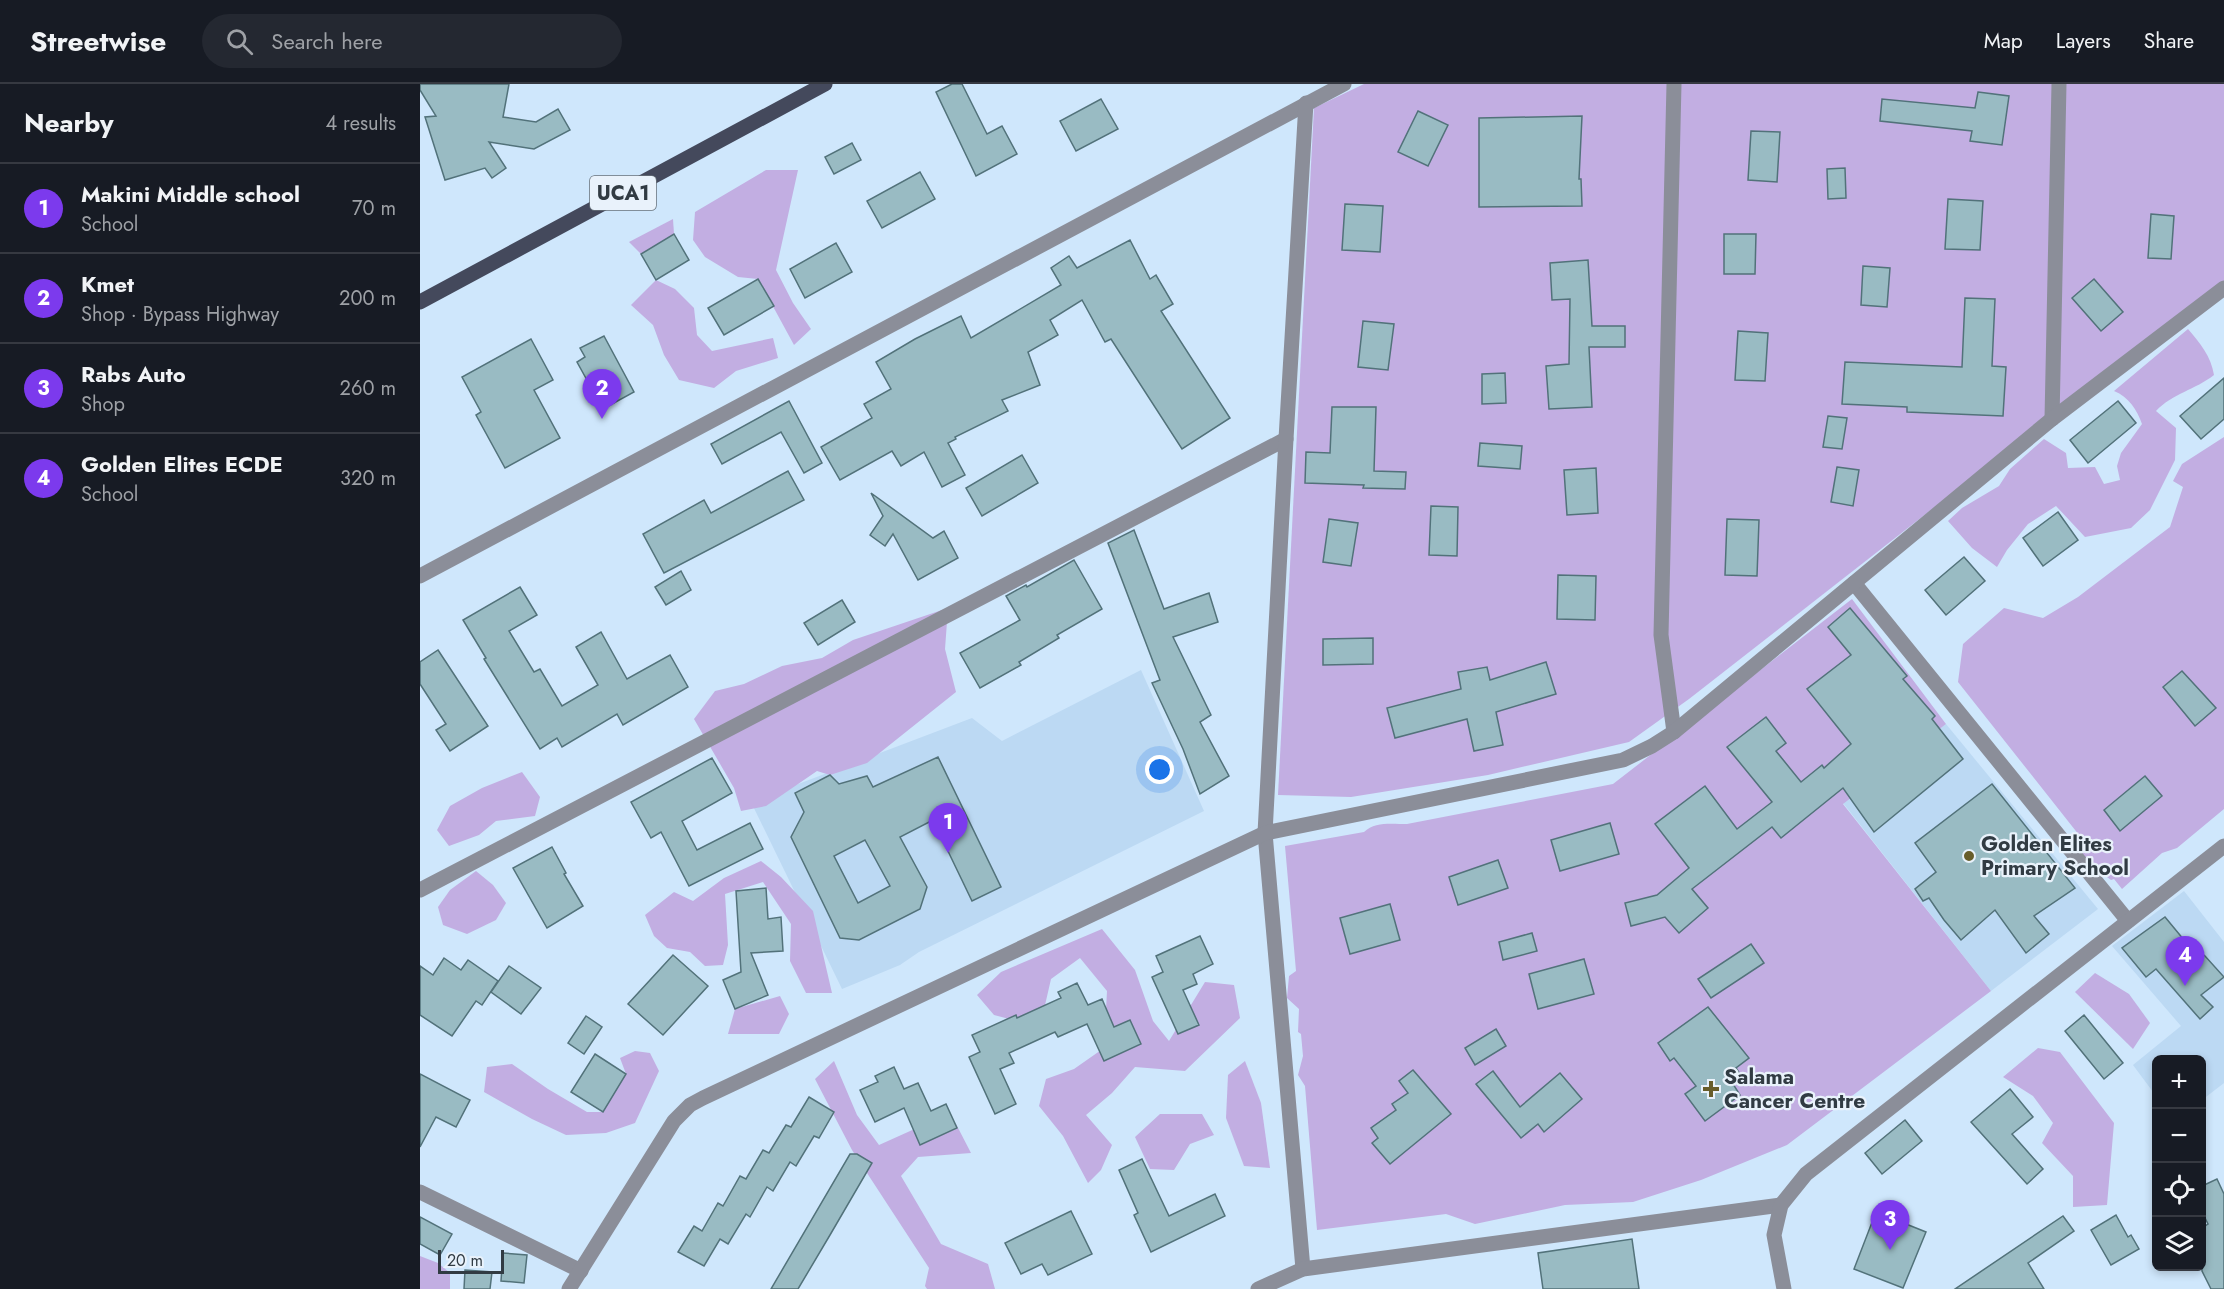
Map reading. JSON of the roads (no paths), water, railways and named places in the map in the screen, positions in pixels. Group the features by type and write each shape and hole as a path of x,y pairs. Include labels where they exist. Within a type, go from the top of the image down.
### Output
{"main road":[{"name":"UCA1","path":"420,302 825,84"}],"street":[{"path":"420,576 1344,84"},
{"path":"1674,84 1661,635 1674,732"},
{"path":"2052,419 2059,84"},
{"path":"1303,1269 1265,833 1306,103"},
{"path":"569,1289 674,1121 690,1105 1265,833 1623,760 1652,746 1674,732 2052,419 2224,288"},
{"path":"420,890 1286,439"},
{"path":"1854,583 2128,921"},
{"path":"1784,1289 1774,1234 1782,1205 1806,1174 2224,846"},
{"path":"420,1192 581,1271"},
{"path":"1258,1289 1303,1269 1782,1205"}],"place":[{"name":"Kmet","path":"602,419"},
{"name":"Makini Middle school","path":"948,853"},
{"name":"Golden Elites Primary School","path":"1969,856"},
{"name":"Golden Elites ECDE","path":"2185,986"},
{"name":"Salama Cancer Centre","path":"1711,1089"},
{"name":"Rabs Auto","path":"1890,1250"}]}
